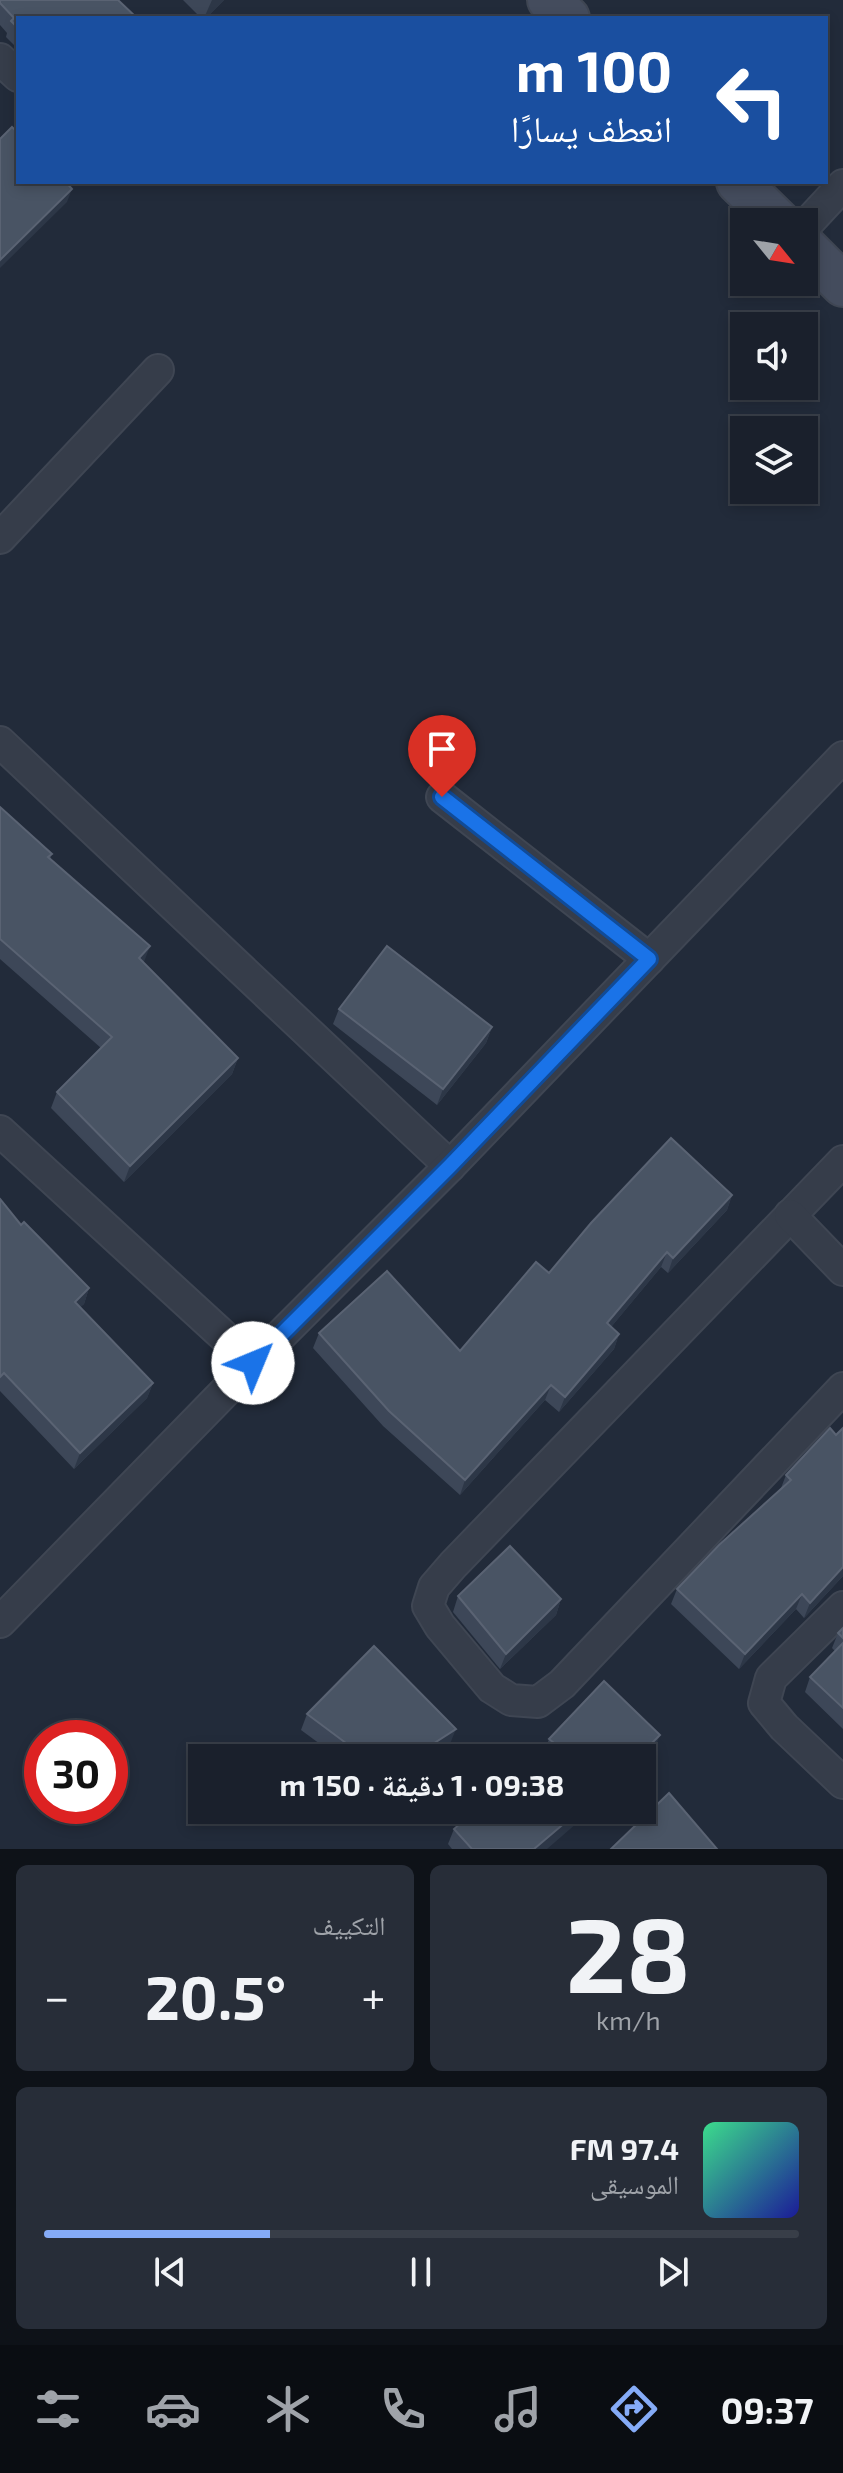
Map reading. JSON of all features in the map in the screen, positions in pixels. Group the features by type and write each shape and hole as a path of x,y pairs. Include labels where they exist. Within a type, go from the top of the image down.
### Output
{"main road":[{"path":"549,0 566,16"},
{"path":"740,184 765,208"},
{"path":"818,260 843,285"}],"street":[{"path":"0,59 16,74"},
{"path":"818,212 843,185"},
{"path":"0,538 158,370"},
{"path":"0,742 450,1166"},
{"path":"0,1622 450,1166 843,757"},
{"path":"442,797 649,959"},
{"path":"0,1131 253,1363"},
{"path":"843,1161 453,1565 434,1587 428,1606 440,1626 492,1688 511,1700 538,1702 562,1684 843,1388"},
{"path":"790,1215 843,1270"},
{"path":"843,1607 771,1678 764,1703 784,1727 843,1783"}],"building":[{"path":"0,0 118,0 135,16 16,16 16,26 11,21 14,18"},
{"path":"12,127 16,131 16,184 68,184 72,189 0,260 0,139"},
{"path":"0,807 52,854 48,857 150,946 139,958 238,1058 130,1166 57,1092 112,1037 0,939"},
{"path":"387,946 492,1027 443,1089 339,1009"},
{"path":"671,1138 732,1195 673,1258 667,1252 607,1323 619,1334 565,1397 551,1385 465,1480 389,1411 319,1333 387,1271 460,1351 536,1262 549,1273"},
{"path":"0,1199 21,1225 24,1222 89,1288 75,1302 153,1383 80,1453 4,1373 0,1377"},
{"path":"830,1428 836,1435 843,1428 843,1567 810,1603 802,1594 745,1654 677,1589 719,1545 791,1480 786,1475"},
{"path":"510,1546 561,1599 506,1654 458,1596"},
{"path":"843,1643 843,1708 810,1677"},
{"path":"374,1646 456,1729 433,1744 347,1744 307,1714"},
{"path":"604,1681 660,1735 651,1744 553,1744 549,1739"},
{"path":"669,1793 717,1849 611,1849 637,1824 656,1824 656,1806"},
{"path":"460,1824 563,1824 534,1849 472,1849 454,1829"}],"route":[{"path":"253,1363 450,1166 649,959 442,797"}]}
